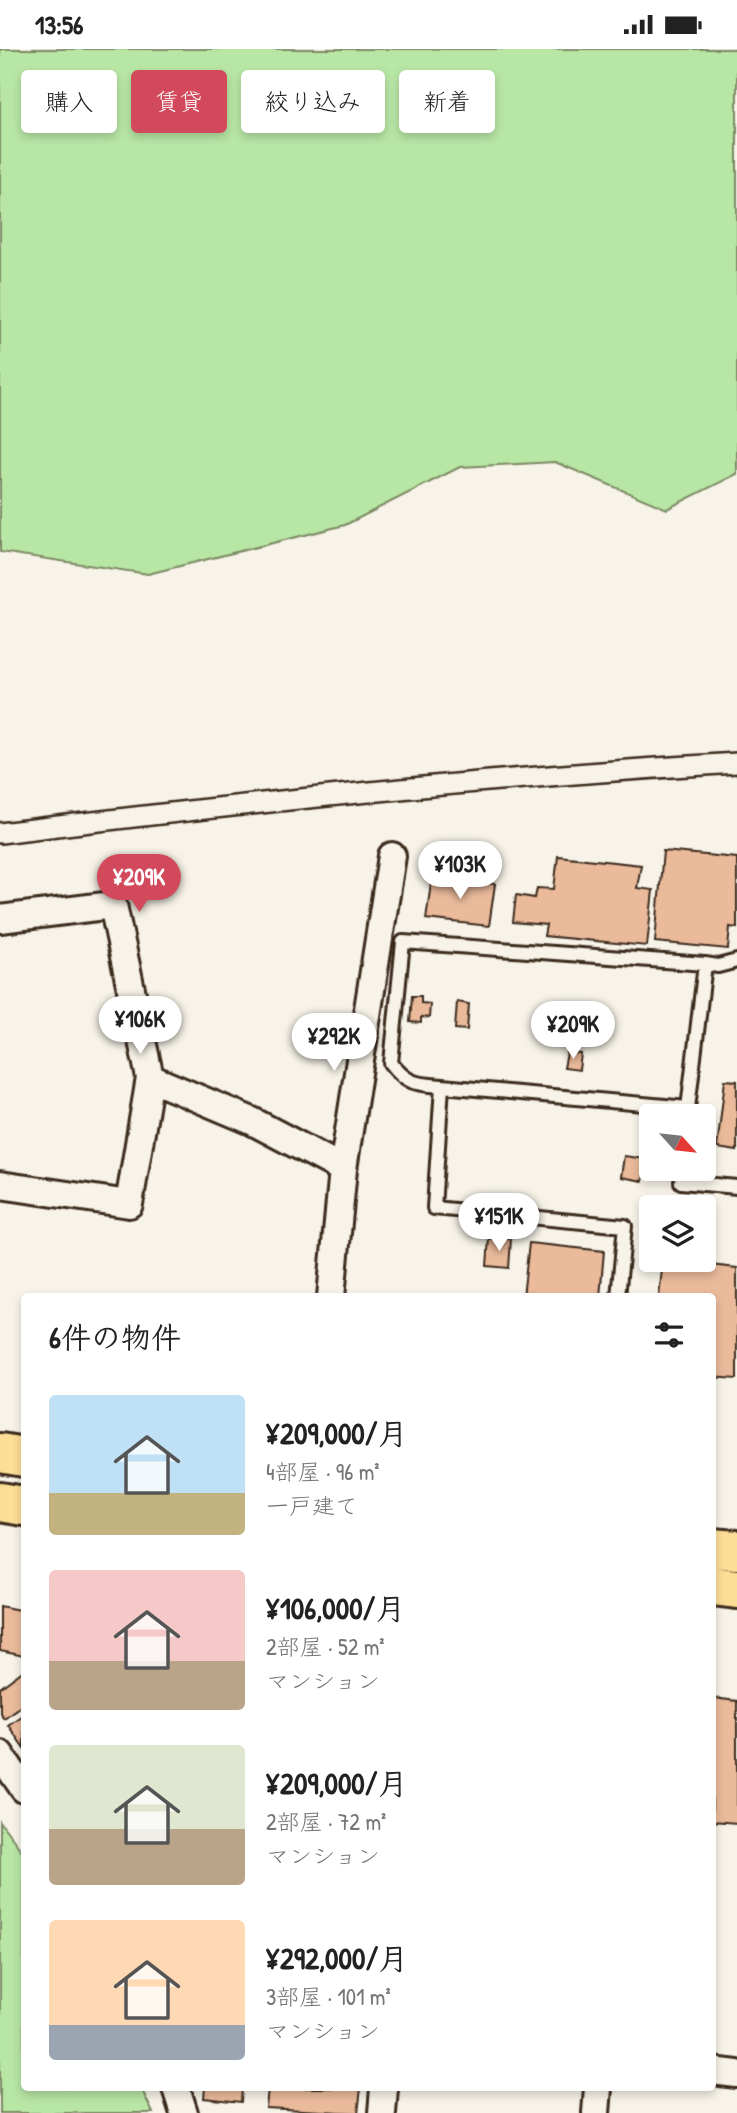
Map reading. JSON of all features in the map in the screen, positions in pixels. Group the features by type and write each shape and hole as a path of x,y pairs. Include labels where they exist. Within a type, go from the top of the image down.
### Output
{"highway":[{"path":"0,1453 21,1456"},
{"path":"0,1502 21,1506"},
{"path":"716,1548 737,1550"},
{"path":"716,1586 737,1588"}],"street":[{"path":"0,833 234,805 592,771 737,763"},
{"path":"331,1293 343,1169 392,856"},
{"path":"0,919 113,905 150,1078 129,1204 0,1185"},
{"path":"150,1078 252,1121 343,1169"},
{"path":"0,1754 21,1785"},
{"path":"716,2071 737,2074"},
{"path":"177,2091 184,2113"},
{"path":"382,2113 384,2091"},
{"path":"596,2113 598,2091"}],"lane":[{"path":"639,1107 415,1084 401,1076 391,1063 403,942 718,967 737,961"},
{"path":"688,1104 705,964"},
{"path":"442,1086 434,1208 625,1226 618,1293"},
{"path":"681,1181 737,1187"}],"green space":[{"path":"0,49 737,49 737,474 667,509 555,462 460,467 345,525 148,574 0,552"},
{"path":"0,1822 21,1850 21,2091 142,2091 153,2113 0,2113"}],"building":[{"path":"663,851 737,858 737,928 730,927 728,949 655,942"},
{"path":"558,856 641,865 637,888 653,890 647,946 544,936 546,925 513,922 516,895 535,898 537,888 554,889"},
{"path":"432,876 495,884 489,926 426,919"},
{"path":"412,996 421,996 421,1003 430,1004 429,1018 421,1017 421,1023 410,1022"},
{"path":"457,1002 469,1004 467,1030 455,1029"},
{"path":"567,1053 581,1054 579,1070 564,1068"},
{"path":"725,1080 737,1081 737,1151 717,1148"},
{"path":"624,1156 639,1158 639,1180 621,1177"},
{"path":"489,1238 511,1239 509,1268 487,1266"},
{"path":"529,1243 604,1251 600,1293 523,1293"},
{"path":"716,1266 737,1268 737,1379 716,1377 716,1293 659,1293 662,1272 716,1272"},
{"path":"0,1606 21,1610 21,1655 0,1651"},
{"path":"21,1672 21,1705 4,1718 0,1713 0,1688"},
{"path":"716,1698 737,1701 737,1823 716,1821"},
{"path":"21,1716 21,1744 8,1725"},
{"path":"205,2091 242,2091 241,2102 204,2098"},
{"path":"268,2091 361,2091 358,2113 266,2108"}]}
